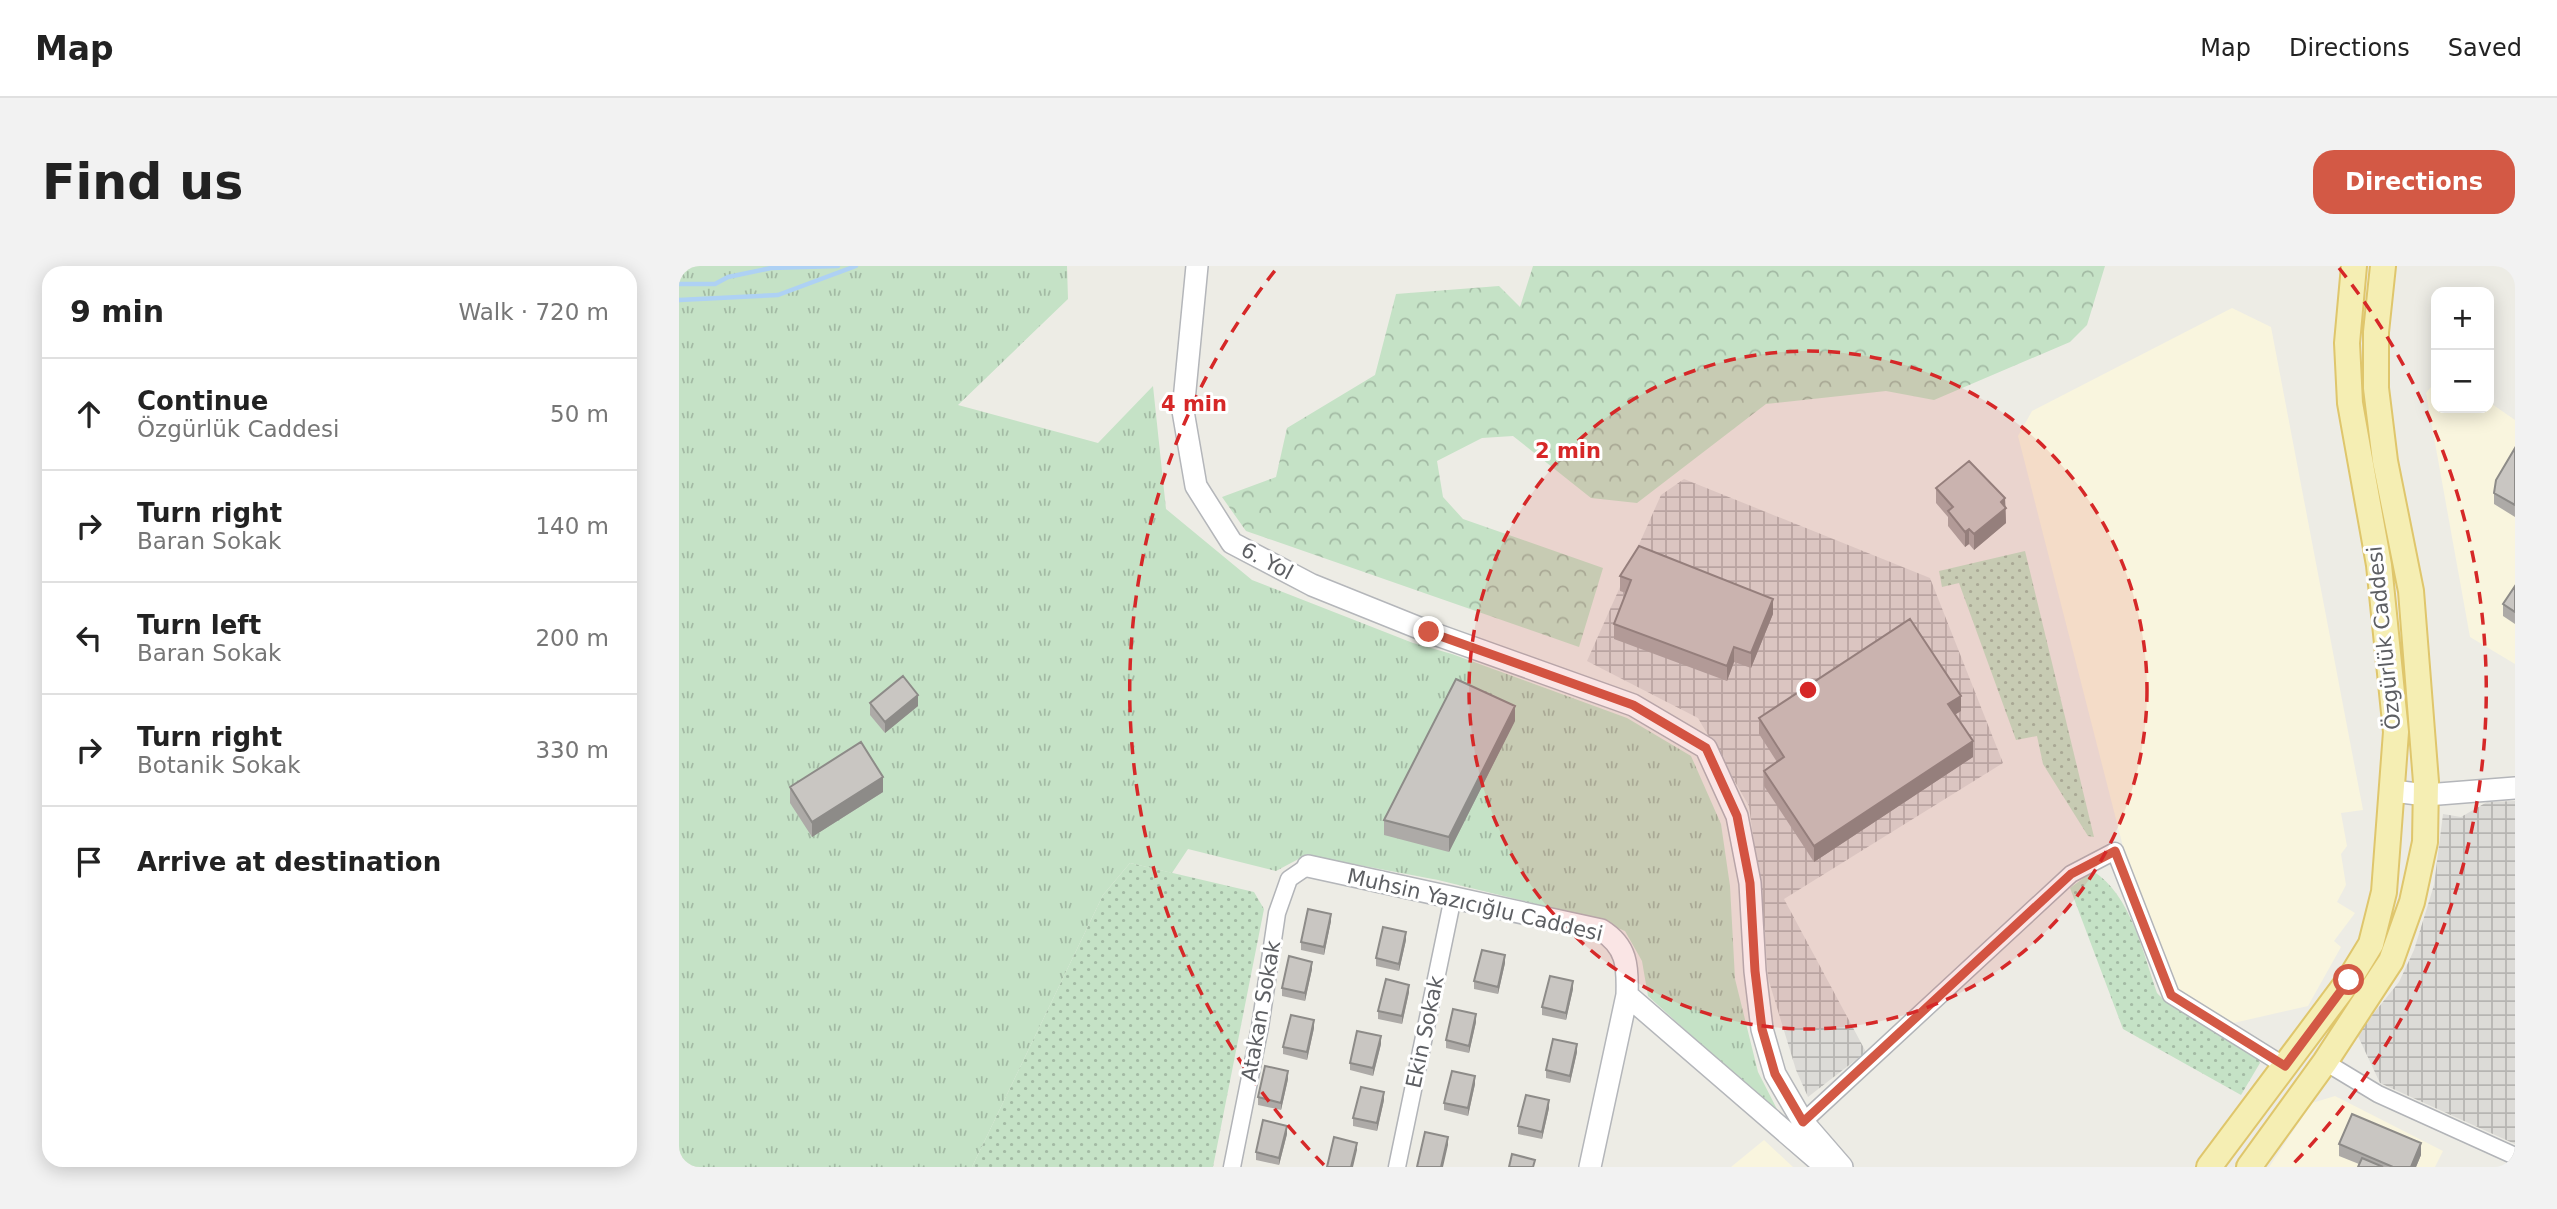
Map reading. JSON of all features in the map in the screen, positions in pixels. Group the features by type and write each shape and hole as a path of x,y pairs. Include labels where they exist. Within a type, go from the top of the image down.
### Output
{"main road":[{"path":"1193,291 1197,266"},
{"path":"1193,291 1204,266"},
{"name":"Özgürlük Caddesi","path":"2209,1167 2349,980 2371,944 2384,892 2396,732 2379,565 2350,404 2347,343 2354,266"},
{"name":"Özgürlük Caddesi","path":"2249,1167 2325,1062 2391,961 2412,902 2425,842 2426,795 2411,591 2385,461 2376,388 2376,332 2383,266"},
{"name":"6. Yol","path":"1193,291 1183,411 1195,486 1233,543 1311,585 1429,632 1633,705 1706,748 1737,816 1750,883 1755,971 1762,1029 1775,1074 1803,1122 1842,1167"},
{"path":"2393,791 2426,795 2515,788"},
{"name":"Muhsin Yazıcığlu Caddesi","path":"1308,866 1601,930 1612,937 1623,951 1627,995 1590,1167"},
{"path":"1627,995 1826,1167"}],"street":[{"path":"1803,1122 2071,874 2115,851 2171,995 2285,1066"},
{"name":"Atakan Sokak","path":"1232,1167 1260,1027 1277,913 1289,879 1308,866"},
{"name":"Ekin Sokak","path":"1397,1167 1453,897"},
{"path":"2325,1062 2378,1094 2515,1156"}],"shaded area":[{"path":"2232,308 2271,327 2363,810 2341,813 2347,846 2341,854 2346,885 2337,902 2355,913 2334,941 2341,947 2308,1006 2229,1024 2181,995 2174,987 2130,874 2018,436 2032,411"},
{"path":"2431,387 2431,413 2494,413 2494,405 2515,420 2515,664 2470,637 2426,393"},
{"path":"1684,479 1930,578 2003,763 1784,899 1866,1052 1808,1097 1796,1070 1768,978 1763,912 1749,806 1698,718 1587,661 1661,495"},
{"path":"2515,801 2515,1144 2380,1083 2357,1034 2399,982 2414,950 2434,885 2443,814 2461,817 2487,802"},
{"path":"2335,1096 2443,1151 2435,1167 2269,1167 2312,1103"},
{"path":"1764,1140 1793,1167 1731,1167"}],"green space":[{"path":"679,266 1067,266 1068,299 958,405 1098,443 1153,386 1166,509 1252,580 1413,643 1452,654 1627,718 1691,756 1721,824 1730,886 1735,979 1758,1072 1781,1117 1648,996 1642,961 1625,931 1593,918 1438,880 1306,855 1276,871 1188,849 1172,873 1130,863 1103,895 972,1167 679,1167"},
{"path":"1533,266 2105,266 2087,325 2070,342 1934,400 1886,391 1766,404 1637,503 1591,498 1513,436 1482,438 1437,461 1443,497 1463,519 1603,568 1579,647 1246,531 1222,497 1276,477 1287,428 1375,375 1396,294 1499,286 1520,307"},
{"path":"2025,551 2094,837 2088,836 2043,764 2037,736 2016,740 1959,583 1942,587 1939,571"},
{"path":"1130,863 1254,892 1264,909 1213,1167 972,1167 1103,895"},
{"path":"2093,871 2106,881 2126,910 2141,943 2157,993 2166,1002 2258,1057 2260,1063 2241,1095 2123,1029 2070,888"}],"building":[{"path":"2515,448 2515,505 2494,493 2496,480"},
{"path":"1969,461 2005,498 2001,502 2006,508 1974,534 1969,529 1965,532 1948,511 1953,507 1936,488"},
{"path":"1639,546 1773,599 1751,653 1734,647 1727,666 1614,624 1631,580 1620,576"},
{"path":"2515,586 2515,612 2503,604"},
{"path":"1910,619 1961,696 1948,704 1973,741 1814,846 1764,771 1784,757 1759,718"},
{"path":"903,676 918,695 885,722 870,703"},
{"path":"1456,679 1515,706 1449,837 1384,820"},
{"path":"861,742 883,777 812,822 790,787"},
{"path":"1308,909 1331,914 1324,947 1301,942"},
{"path":"1383,927 1406,932 1399,964 1376,958"},
{"path":"1482,950 1505,955 1498,987 1474,981"},
{"path":"1289,956 1312,962 1305,993 1282,988"},
{"path":"1550,976 1573,981 1566,1013 1542,1007"},
{"path":"1386,979 1409,985 1402,1016 1378,1011"},
{"path":"1453,1009 1476,1014 1469,1046 1446,1040"},
{"path":"1291,1015 1314,1020 1307,1052 1283,1047"},
{"path":"1357,1031 1381,1036 1373,1068 1350,1063"},
{"path":"1553,1039 1577,1044 1570,1076 1546,1070"},
{"path":"1265,1066 1288,1071 1281,1103 1258,1097"},
{"path":"1452,1071 1475,1076 1468,1108 1444,1103"},
{"path":"1361,1087 1384,1092 1377,1123 1353,1118"},
{"path":"1526,1095 1549,1100 1542,1132 1518,1126"},
{"path":"2352,1114 2421,1143 2411,1167 2393,1167 2339,1144"},
{"path":"1263,1120 1287,1126 1279,1158 1256,1152"},
{"path":"1425,1132 1448,1137 1441,1167 1417,1167"},
{"path":"1334,1137 1357,1143 1351,1167 1327,1167"},
{"path":"1512,1154 1535,1160 1533,1167 1509,1167"},
{"path":"2362,1158 2383,1167 2358,1167"}],"waterway":[{"path":"679,284 715,284 728,277 771,268 838,266"},
{"path":"679,300 778,295 856,266"}],"route":[{"path":"1429,632 1633,705 1706,748 1737,816 1750,883 1755,971 1762,1029 1775,1074 1803,1122 2071,874 2115,851 2171,995 2285,1066 2349,980"}]}
